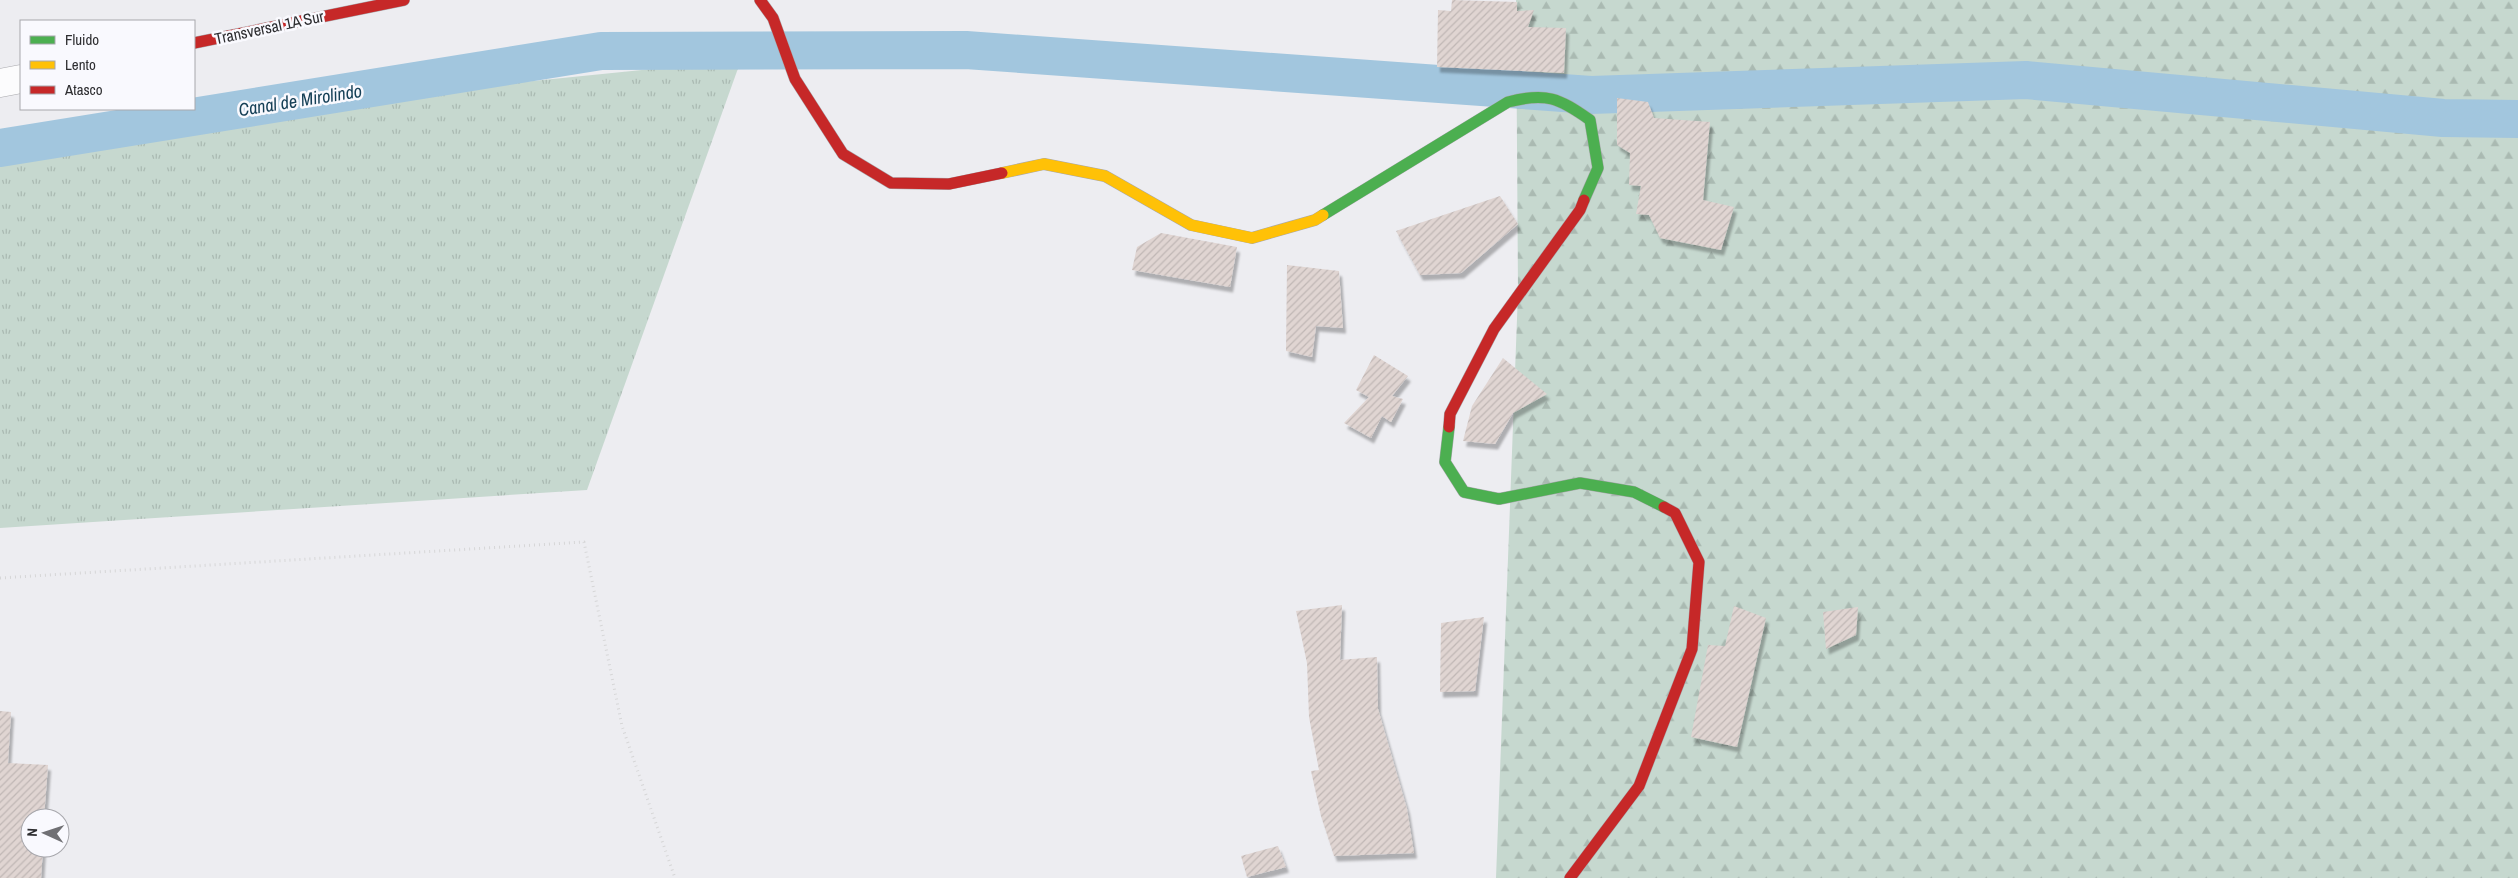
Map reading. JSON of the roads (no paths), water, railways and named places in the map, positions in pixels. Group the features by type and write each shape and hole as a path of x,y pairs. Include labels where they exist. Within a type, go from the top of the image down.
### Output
{"street":[{"name":"Transversal 1A Sur","path":"195,43 404,0"},
{"path":"760,0 773,18 795,79 843,154 891,183 949,184 1044,164 1105,176 1192,225 1252,238 1315,220 1508,102 1532,95 1561,100 1590,120 1598,168 1580,210 1494,329 1450,414 1445,462 1464,492 1499,499 1580,483 1634,492 1675,513 1699,562 1692,649 1639,786 1570,878"},
{"path":"0,83 20,79"}],"waterway":[{"name":"Canal de Mirolindo","path":"0,148 601,51 966,50 1591,95 2026,80 2443,118 2518,119"}]}
